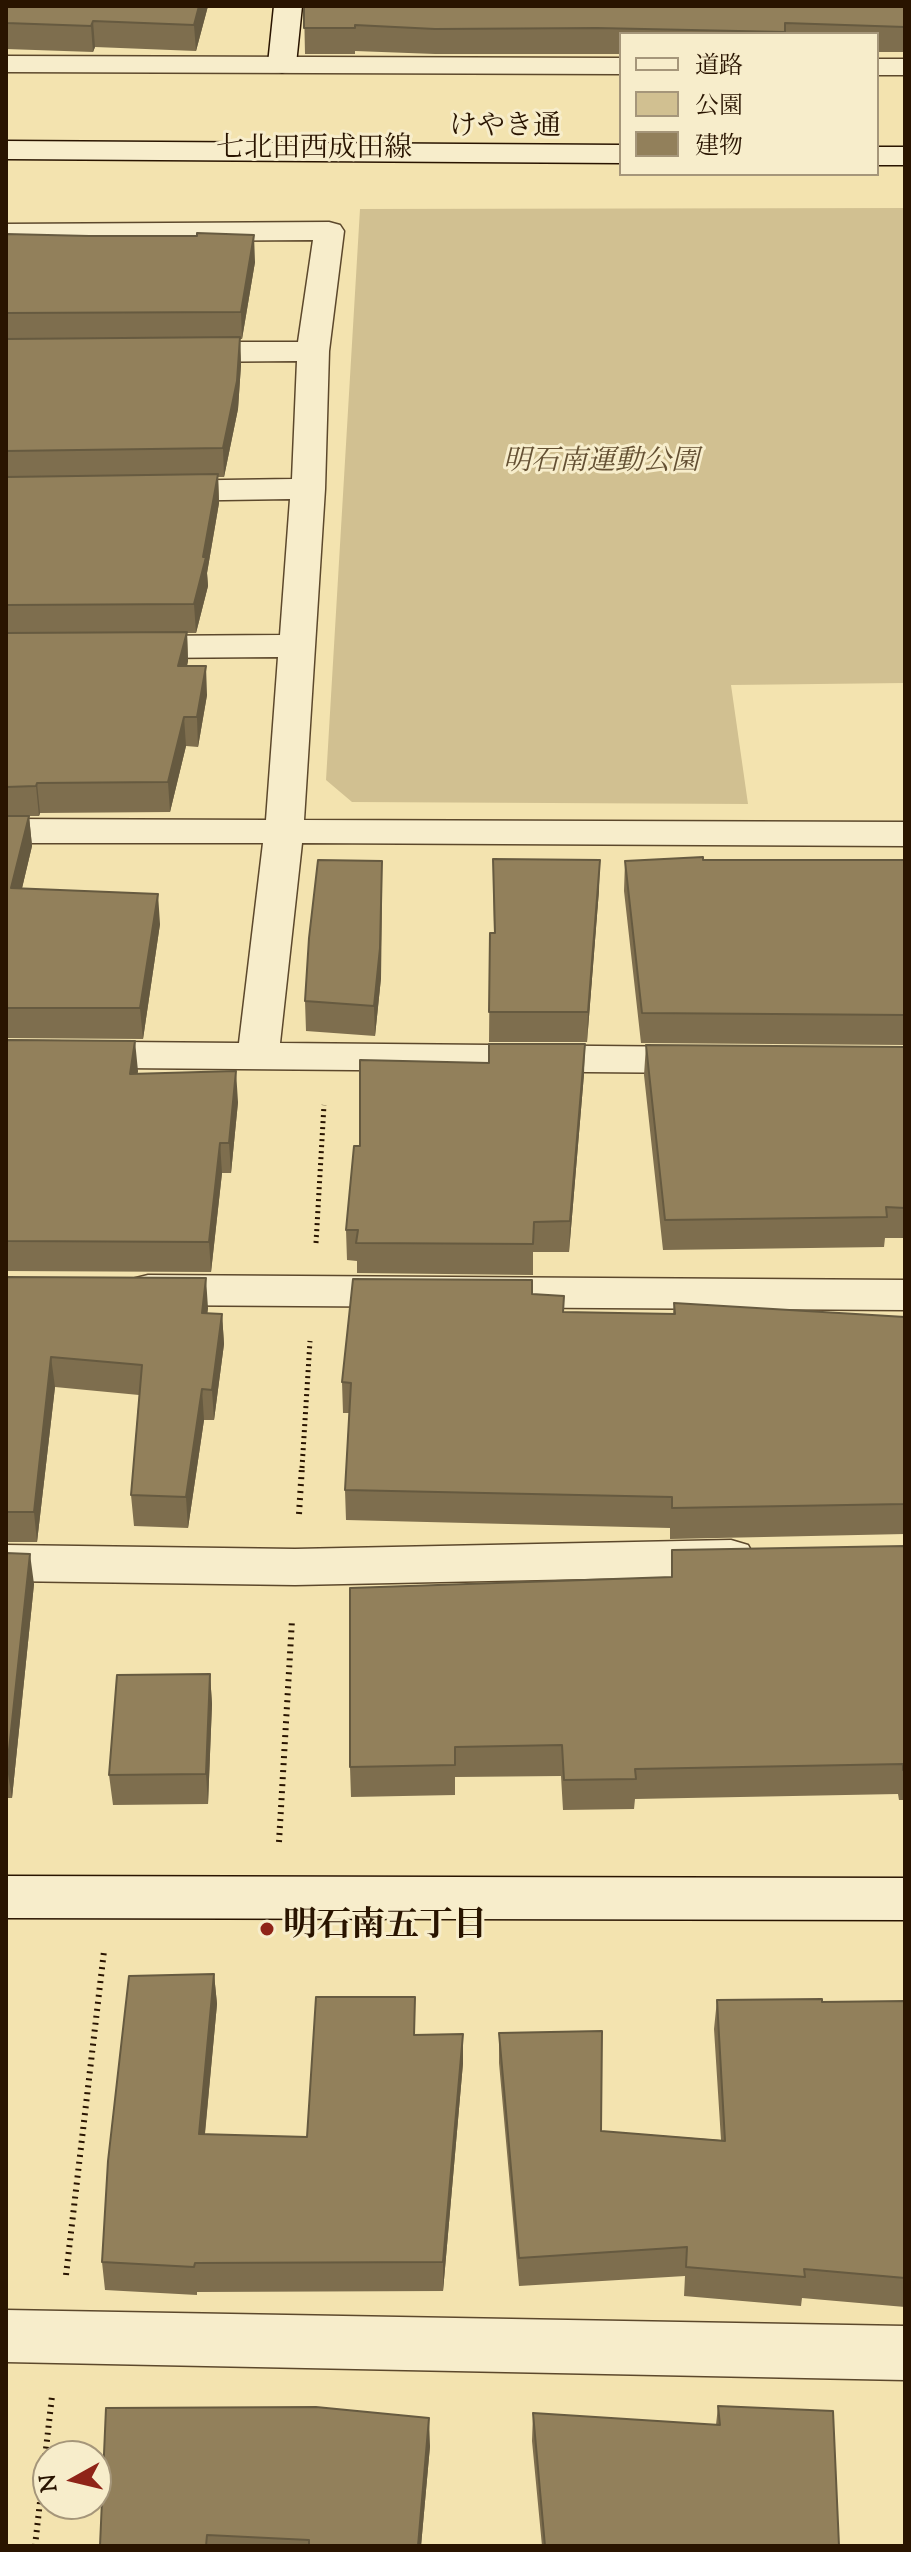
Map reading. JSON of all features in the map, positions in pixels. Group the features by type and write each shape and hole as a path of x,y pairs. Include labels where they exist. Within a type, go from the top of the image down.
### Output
{"street":[{"path":"282,64 288,6"},
{"path":"6,64 619,66"},
{"path":"879,67 905,67"},
{"name":"けやき通","path":"6,127 619,129"},
{"path":"879,129 905,129"},
{"name":"七北田西成田線","path":"6,150 619,154"},
{"path":"879,156 905,156"},
{"path":"6,233 329,231 313,351 308,489 284,831 258,1056"},
{"path":"144,352 313,351"},
{"path":"133,491 308,489"},
{"path":"6,648 295,646"},
{"path":"6,831 905,834"},
{"path":"6,1054 733,1060"},
{"path":"114,1289 905,1295"},
{"path":"6,1563 295,1567 780,1557"},
{"path":"6,1897 905,1899"},
{"path":"32,2336 905,2353"}],"path":[{"path":"275,1898 327,1057"},
{"path":"35,2546 32,2336 110,1898"}],"green space":[{"name":"明石南運動公園","path":"905,208 905,683 731,685 748,804 352,802 326,780 360,209"}],"building":[{"path":"6,6 199,6 194,25 93,21 91,26 6,23"},
{"path":"304,6 905,6 905,27 785,23 785,32 435,29 355,25 355,28 304,28"},
{"path":"197,233 254,235 241,312 6,313 6,234 197,236"},
{"path":"240,337 237,381 223,448 6,451 6,339"},
{"path":"218,474 203,557 206,557 194,604 6,605 6,477"},
{"path":"187,632 178,666 206,666 197,717 184,717 168,782 37,783 36,786 6,787 6,633"},
{"path":"6,816 29,816 11,888 158,894 140,1008 6,1008"},
{"path":"703,857 703,860 905,860 905,1015 642,1013 625,861"},
{"path":"493,859 600,860 588,1012 489,1012 490,933 495,933"},
{"path":"318,860 382,861 380,948 374,1006 305,1001"},
{"path":"6,1040 135,1041 130,1074 236,1071 229,1143 220,1143 209,1242 6,1241"},
{"path":"489,1044 585,1044 570,1221 534,1222 533,1244 356,1243 358,1230 346,1230 354,1146 360,1146 360,1060 489,1063"},
{"path":"646,1045 905,1047 905,1208 886,1207 887,1217 665,1220"},
{"path":"6,1277 206,1278 202,1313 222,1314 212,1390 202,1389 186,1497 131,1495 142,1365 51,1357 34,1512 6,1512"},
{"path":"353,1279 532,1280 532,1294 564,1296 563,1312 675,1314 674,1303 905,1317 905,1504 672,1508 672,1497 345,1490 351,1383 342,1382"},
{"path":"905,1546 905,1770 903,1764 635,1769 636,1779 564,1780 562,1745 455,1747 455,1765 350,1767 350,1588 672,1577 672,1550"},
{"path":"6,1553 30,1554 7,1768 6,1768"},
{"path":"210,1674 206,1774 109,1775 117,1675"},
{"path":"214,1974 199,2134 307,2137 316,1997 415,1997 414,2035 463,2034 443,2262 195,2263 194,2267 102,2262 108,2161 129,1976"},
{"path":"822,1999 822,2002 905,2001 905,2278 804,2269 805,2277 686,2267 687,2247 519,2258 499,2033 602,2031 601,2131 725,2141 717,2000"},
{"path":"718,2406 833,2411 839,2546 545,2546 533,2413 720,2425"},
{"path":"316,2407 429,2418 418,2546 309,2546 309,2540 207,2535 206,2546 100,2546 101,2520 112,2520 112,2440 105,2440 106,2408"}],"place":[{"name":"明石南五丁目","path":"267,1929"}]}
